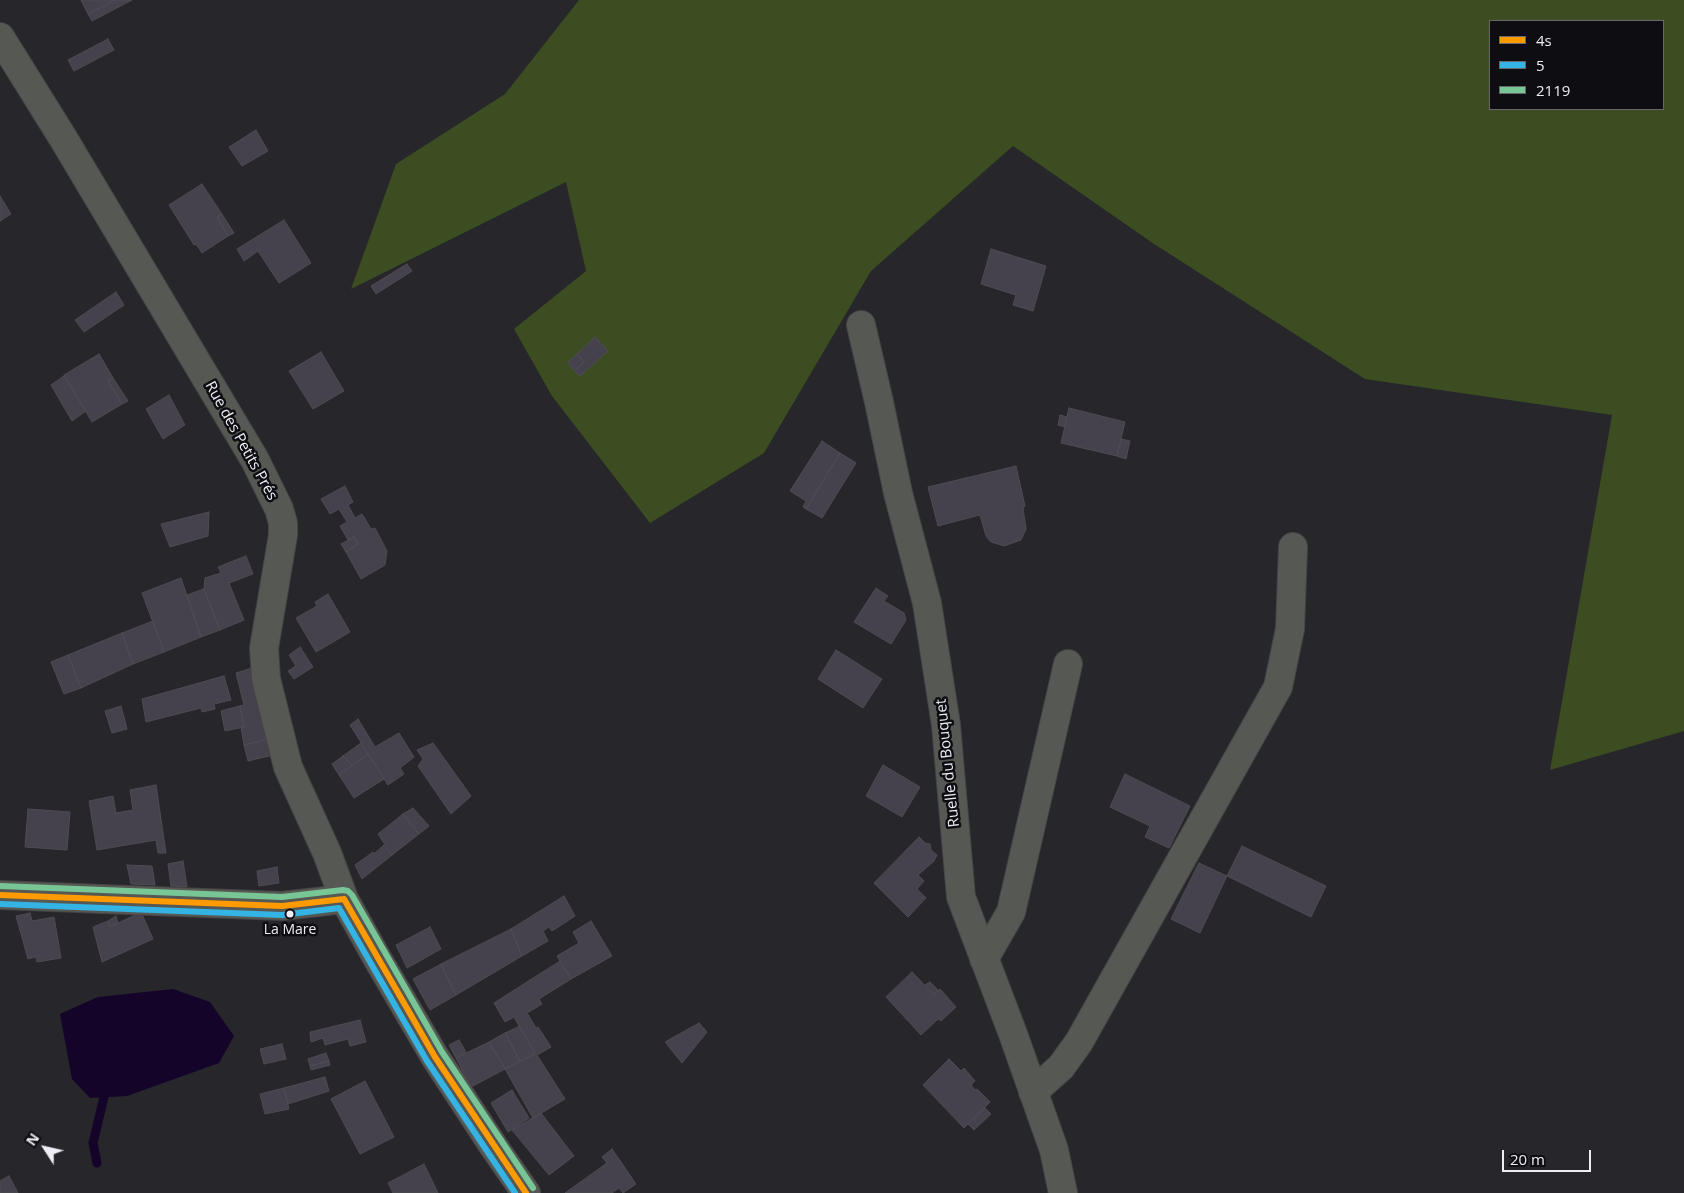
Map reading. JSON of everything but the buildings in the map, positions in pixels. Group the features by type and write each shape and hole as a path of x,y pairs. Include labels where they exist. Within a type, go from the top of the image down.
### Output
{"street":[{"name":"Rue des Petits Prés","path":"0,37 68,146 255,460 279,509 283,523 283,535 264,648 266,679 288,767 327,853 344,899 376,958 435,1057 526,1193"},
{"name":"Ruelle du Bouquet","path":"861,324 898,493 927,603 946,725 961,897 1054,1150 1063,1193"},
{"path":"1034,1092 1062,1067 1079,1042 1278,687 1290,629 1293,547"},
{"path":"984,959 1011,912 1068,664"},
{"path":"0,895 282,906 344,899"}],"green space":[{"path":"579,0 1684,0 1684,731 1550,770 1612,415 1365,379 1154,244 1013,146 871,271 764,453 650,523 552,396 514,329 586,271 566,182 351,289 396,164 505,94"}],"shaded area":[{"path":"173,989 210,1002 234,1036 219,1063 127,1096 90,1098 72,1079 60,1014 98,997"}],"waterway":[{"path":"97,1163 93,1143 104,1097 99,1087"}],"transit line":[{"name":"2119","path":"0,886 282,897 348,891 442,1052 533,1188"},
{"name":"4s","path":"0,895 282,906 344,899"},
{"name":"4s","path":"344,899 435,1057 526,1193"},
{"name":"5","path":"0,904 282,915 339,908 427,1061 515,1193"}],"place":[{"name":"La Mare","path":"290,914"}]}
